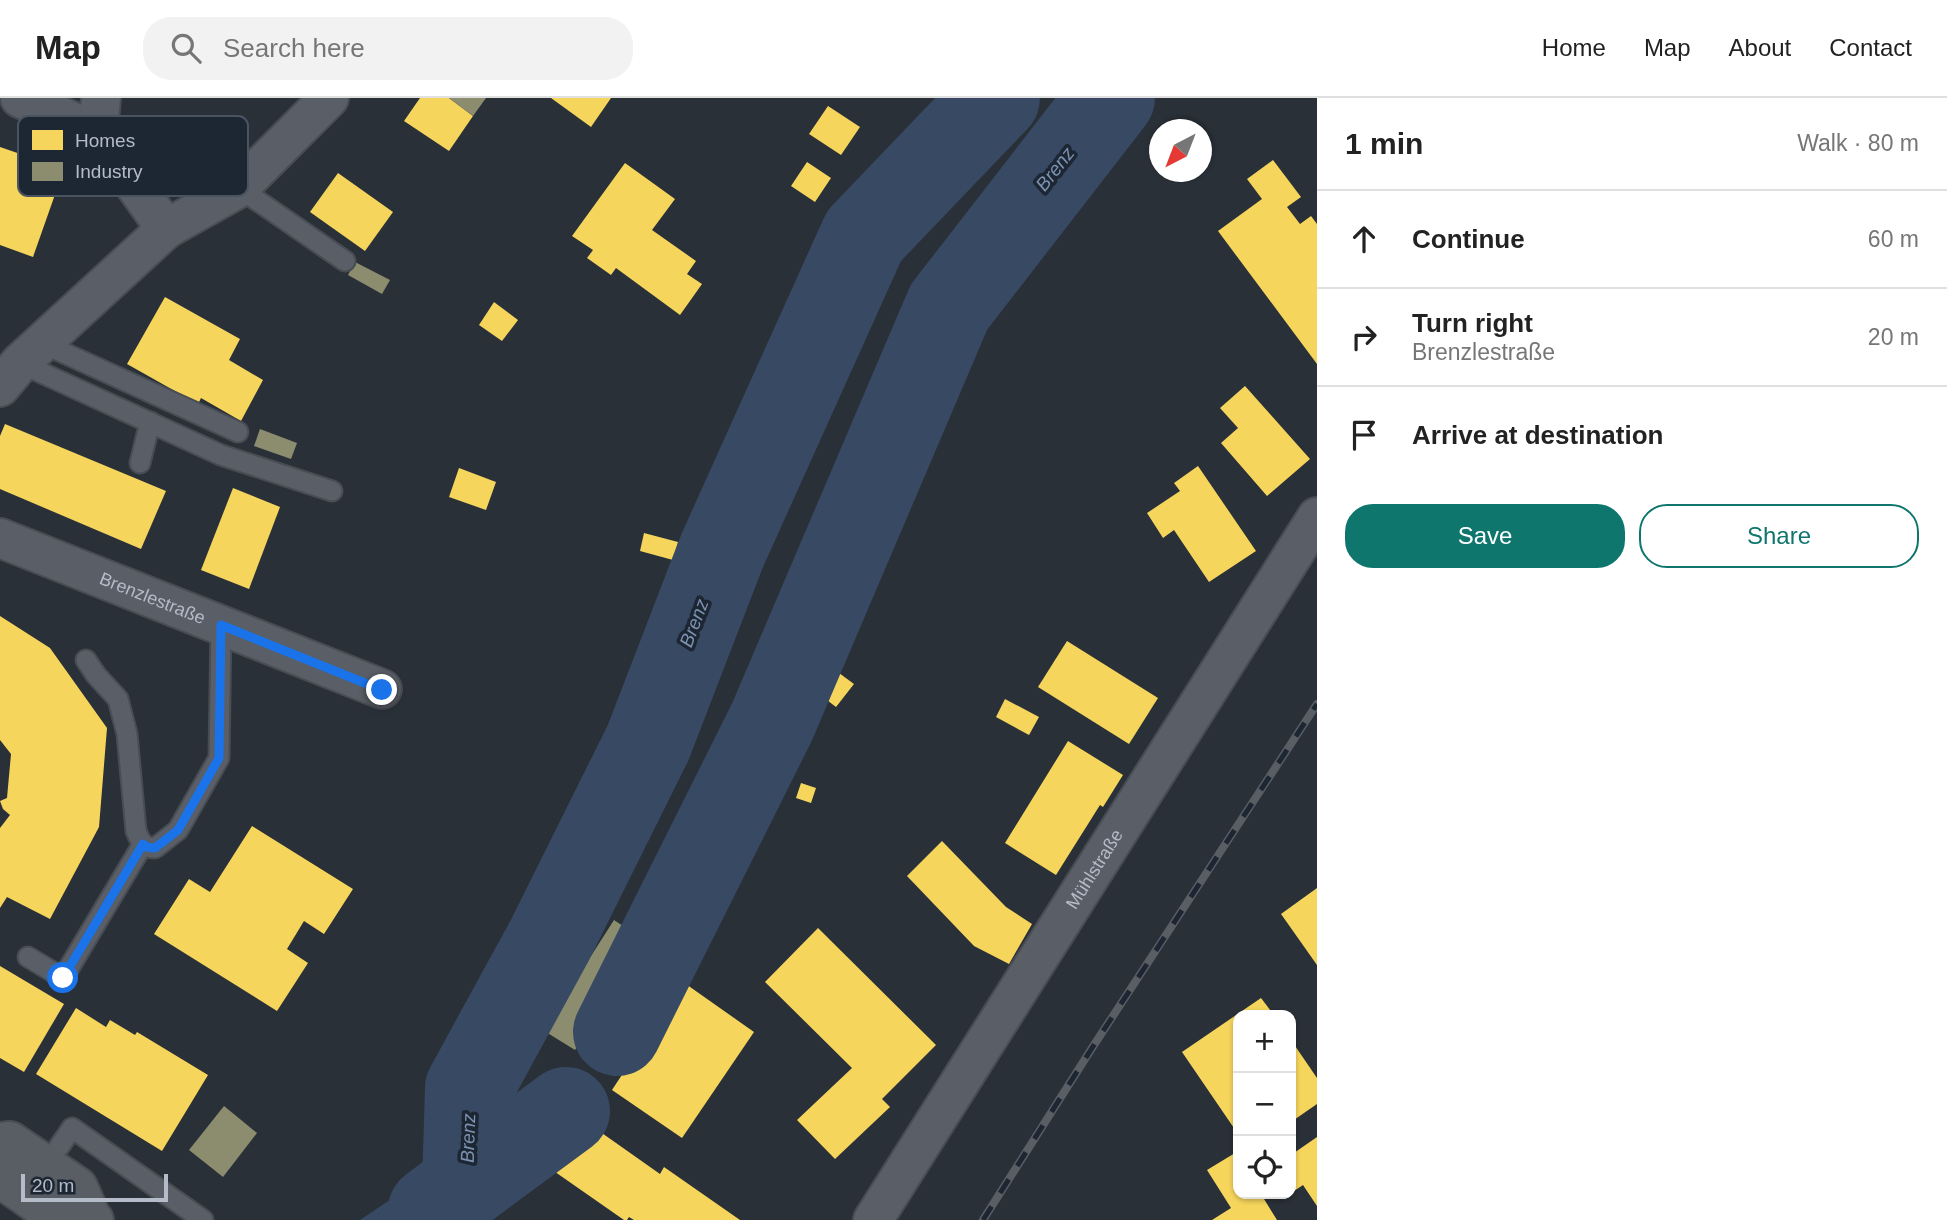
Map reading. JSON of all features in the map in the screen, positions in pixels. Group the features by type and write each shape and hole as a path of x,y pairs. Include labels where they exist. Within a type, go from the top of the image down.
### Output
{"street":[{"path":"20,98 99,115"},
{"path":"248,179 329,98"},
{"path":"147,196 166,229"},
{"path":"21,364 166,229 225,196"},
{"name":"Mühlstraße","path":"873,1220 1317,517"},
{"name":"Brenzlestraße","path":"0,538 382,690"},
{"path":"0,1142 10,1141 78,1187 92,1219 56,1217 0,1178"}],"lane":[{"path":"248,194 345,261"},
{"path":"21,364 221,455 332,491"},
{"path":"21,364 238,432"},
{"path":"140,463 150,422"},
{"path":"86,660 118,699 127,734 136,831 140,842 146,847 155,848 178,830 219,758 221,625"},
{"path":"28,957 63,978 143,844"},
{"path":"58,1147 72,1128 203,1220"}],"water":[{"path":"497,1139 524,1142 517,1168 453,1220 360,1220 467,1148"}],"building: Homes":[{"path":"420,98 449,98 473,116 449,151 404,121"},
{"path":"551,98 611,98 591,127"},
{"path":"828,106 860,127 841,155 809,134"},
{"path":"0,147 18,153 18,196 54,196 33,257 0,245"},
{"path":"1273,160 1301,197 1287,207 1300,224 1311,216 1317,224 1317,364 1218,231 1262,199 1247,179"},
{"path":"807,162 831,178 815,202 791,186"},
{"path":"625,163 675,199 652,230 696,261 687,274 702,284 680,315 616,268 611,275 587,258 593,250 572,236"},
{"path":"338,173 393,212 365,251 310,212"},
{"path":"165,297 240,339 229,360 263,380 241,421 201,398 198,404 127,364"},
{"path":"494,302 518,320 502,341 479,325"},
{"path":"1245,386 1310,459 1267,496 1221,443 1238,428 1220,408"},
{"path":"5,424 166,491 141,549 0,489 0,436"},
{"path":"1198,466 1256,551 1209,582 1174,530 1163,538 1147,513 1180,491 1174,483"},
{"path":"459,468 496,482 486,510 449,497"},
{"path":"233,488 280,507 249,589 201,570"},
{"path":"644,533 678,542 673,560 640,551"},
{"path":"0,616 50,648 107,728 99,827 50,919 7,897 0,908 0,828 10,815 3,809 0,801 7,798 11,754 0,740"},
{"path":"1067,641 1158,698 1129,744 1038,687"},
{"path":"824,662 854,684 836,707 806,684"},
{"path":"1005,699 1039,717 1029,735 996,717"},
{"path":"1068,741 1123,775 1103,807 1100,805 1056,875 1005,843"},
{"path":"801,783 816,788 811,803 796,798"},
{"path":"252,826 353,889 324,934 304,921 287,949 308,963 277,1011 154,934 189,879 210,892"},
{"path":"942,841 1006,907 1032,924 1009,964 974,946 907,876"},
{"path":"1317,888 1317,965 1281,914"},
{"path":"818,928 936,1045 882,1099 890,1107 835,1159 797,1120 852,1068 765,982"},
{"path":"0,966 64,1004 24,1072 0,1058"},
{"path":"683,982 754,1032 682,1138 612,1090"},
{"path":"1261,998 1270,1010 1243,1010"},
{"path":"76,1008 106,1027 110,1020 135,1035 137,1032 208,1075 162,1151 36,1074"},
{"path":"1233,1017 1233,1127 1182,1052"},
{"path":"1296,1047 1317,1078 1317,1104 1296,1119"},
{"path":"582,1119 660,1174 664,1167 740,1220 634,1220 629,1217 624,1220 548,1167"},
{"path":"1317,1137 1317,1206 1303,1185 1296,1190 1296,1152"},
{"path":"1233,1154 1233,1199 1264,1199 1277,1220 1212,1220 1231,1208 1207,1170"}],"building: Industry":[{"path":"449,98 486,98 473,116"},
{"path":"355,262 390,280 382,294 348,275"},
{"path":"260,429 297,443 291,459 254,446"},
{"path":"614,920 644,940 575,1050 533,1024 580,950 591,956"},
{"path":"224,1106 257,1133 223,1177 189,1150"}],"waterway":[{"name":"Brenz","path":"466,1185 469,1088 550,940 648,743 722,551 864,236 996,98"},
{"name":"Brenz","path":"617,1032 772,722 949,307 1111,98"},
{"name":"Brenz","path":"432,1210 566,1111"}],"railway":[{"path":"983,1220 1317,704"}],"route":[{"path":"63,978 143,844 155,848 178,830 219,758 221,625 382,690"}]}
